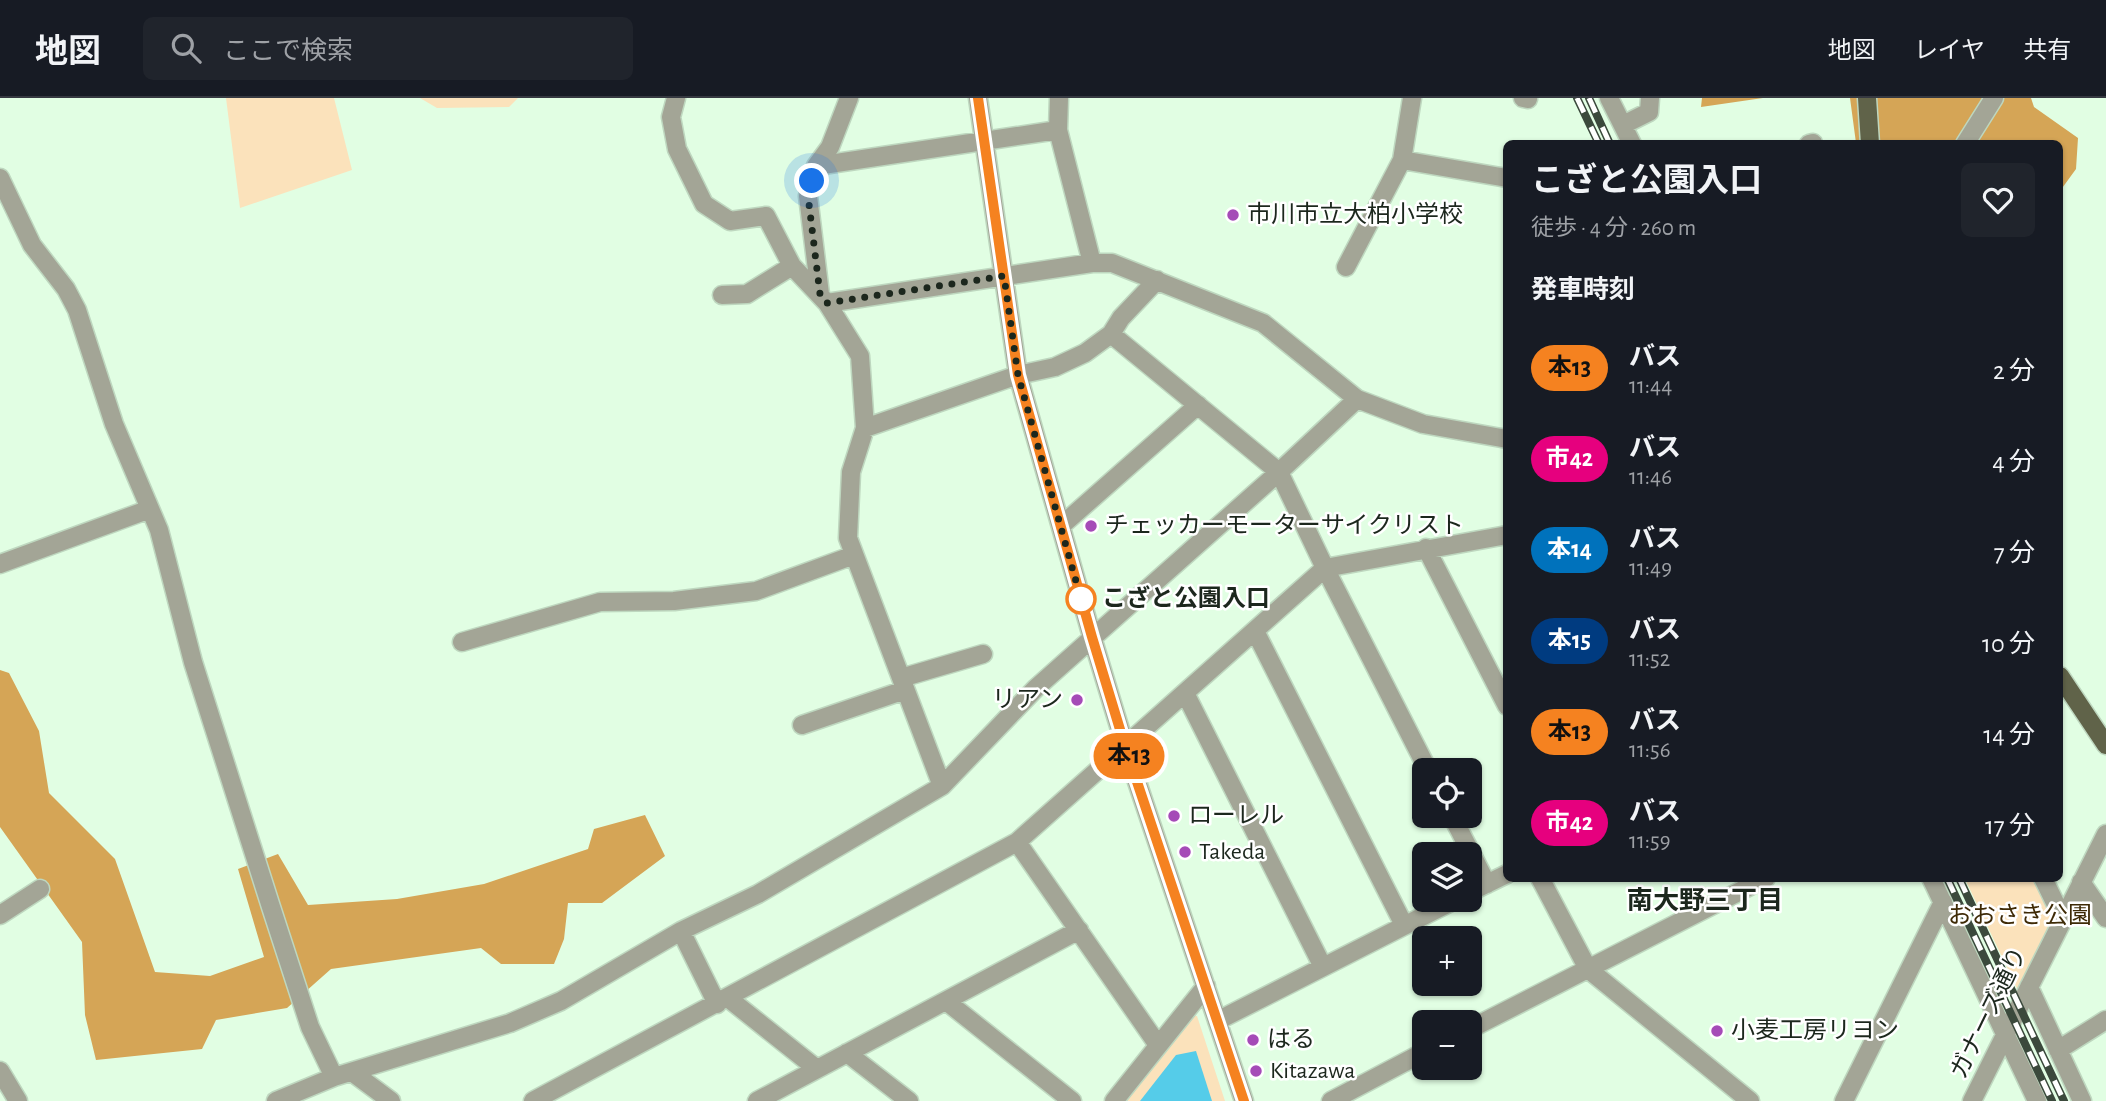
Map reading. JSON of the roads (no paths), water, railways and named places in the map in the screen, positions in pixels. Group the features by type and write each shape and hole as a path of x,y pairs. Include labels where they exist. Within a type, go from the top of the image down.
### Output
{"main road":[{"path":"1867,98 1870,140"},
{"path":"2063,680 2106,745"}],"street":[{"path":"676,98 671,117 677,149 704,204 730,221 766,216 792,266 824,299 860,356 865,428 851,472 848,538 942,786"},
{"path":"824,299 808,196 817,166 830,147 849,98"},
{"path":"978,98 1018,375 1125,746 1244,1101"},
{"path":"1059,98 1058,130 1092,263"},
{"path":"1346,267 1402,160 1412,98"},
{"path":"1522,98 1528,99"},
{"path":"1609,98 1630,140"},
{"path":"1623,125 1649,112 1650,98"},
{"path":"1968,140 1994,98"},
{"path":"817,166 1058,130"},
{"path":"1402,160 1503,177"},
{"path":"0,178 32,245 66,289 77,310 114,424 159,530 193,662 298,992 310,1027 334,1077"},
{"path":"824,299 1092,263 1112,263 1263,323 1357,400 1423,424 1503,438"},
{"path":"722,295 747,294 792,266"},
{"path":"865,428 1018,375 1055,367 1085,353 1111,334 1121,318 1157,281"},
{"path":"1111,334 1279,472 1422,758"},
{"path":"276,1101 334,1077 510,1023 561,1001 681,931 758,894 942,786 1036,688 1357,400"},
{"path":"1060,526 1198,405"},
{"path":"0,564 150,509"},
{"path":"533,1101 1017,842 1325,568 1503,536"},
{"path":"1426,548 1503,698"},
{"path":"462,642 600,603 674,601 756,591 854,555"},
{"path":"1255,631 1404,925"},
{"path":"802,725 983,654"},
{"path":"1185,693 1323,967"},
{"path":"1458,828 1486,884"},
{"name":"ガナーズ通り","path":"1972,1101 2106,834"},
{"path":"1017,842 1158,1045"},
{"path":"1482,886 1503,876"},
{"path":"2081,881 2106,918"},
{"path":"1542,882 1588,969 1750,1101"},
{"path":"1482,1023 1758,882"},
{"path":"1933,882 2037,1101"},
{"path":"2045,882 2063,919"},
{"path":"0,915 40,889"},
{"path":"1844,1101 1943,902"},
{"path":"1217,1021 1431,912"},
{"path":"757,1101 1079,930"},
{"path":"681,931 723,1001 817,1069"},
{"path":"1114,1101 1206,986"},
{"path":"2029,987 2082,1101"},
{"path":"946,1000 1072,1101"},
{"path":"2059,1050 2106,1020"},
{"path":"847,1053 909,1101"},
{"path":"1331,1101 1412,1058"},
{"path":"0,1071 18,1101"},
{"path":"352,1072 391,1101"}],"water":[{"path":"1196,1051 1212,1101 1140,1101 1176,1055"}],"railway":[{"path":"1577,98 1597,140"},
{"path":"1589,98 1608,140"},
{"path":"1949,882 2052,1101"},
{"path":"1961,882 2064,1101"}],"place":[{"name":"市川市立大柏小学校","path":"1233,215"},
{"name":"チェッカーモーターサイクリスト","path":"1091,526"},
{"name":"こざと公園入口","path":"1081,599"},
{"name":"リアン","path":"1077,700"},
{"name":"ローレル","path":"1174,816"},
{"name":"Takeda","path":"1185,852"},
{"name":"小麦工房リヨン","path":"1717,1031"},
{"name":"はる","path":"1253,1040"},
{"name":"Kitazawa","path":"1256,1071"}],"district":[{"name":"南大野三丁目","path":"1705,901"}],"park label":[{"name":"おおさき公園","path":"2020,916"}]}
